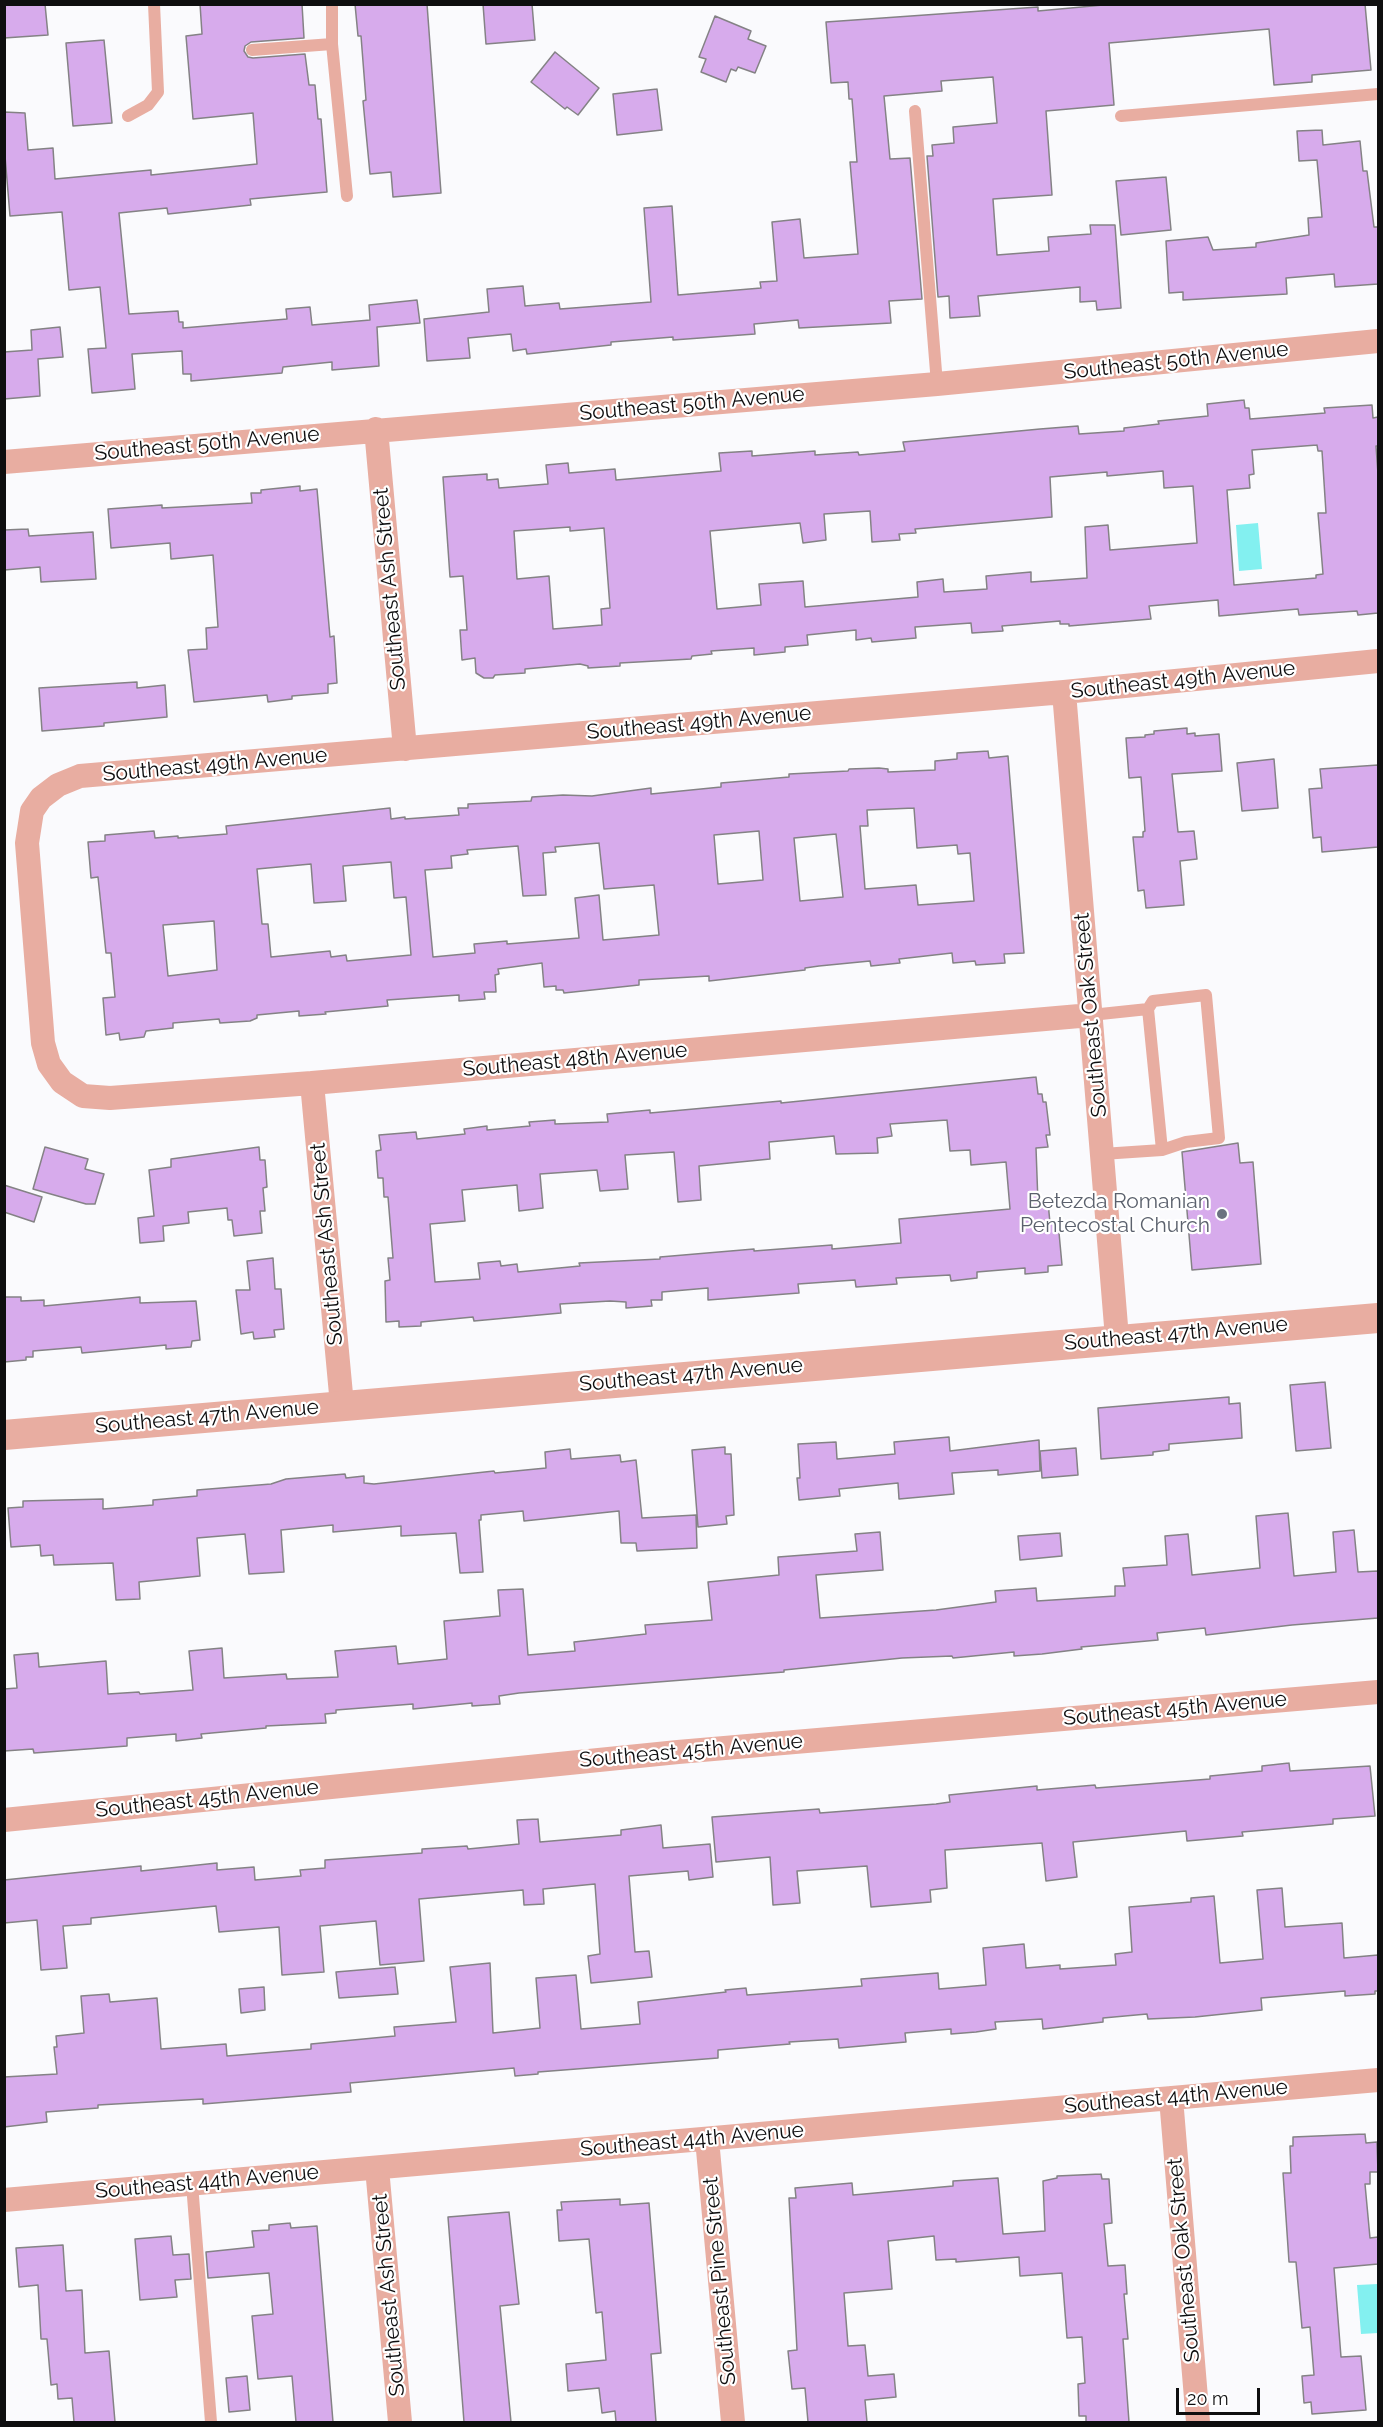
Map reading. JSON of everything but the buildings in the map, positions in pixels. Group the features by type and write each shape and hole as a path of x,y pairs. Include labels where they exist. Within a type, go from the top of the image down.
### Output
{"street":[{"name":"Southeast 50th Avenue","path":"4,462 376,429 937,384 1378,341"},
{"name":"Southeast Ash Street","path":"376,429 405,749"},
{"name":"Southeast 49th Avenue","path":"62,1082 49,1064 43,1043 27,843 32,811 40,798 58,785 80,776 1064,692 1378,661"},
{"name":"Southeast Oak Street","path":"1064,692 1117,1338"},
{"name":"Southeast 48th Avenue","path":"62,1082 83,1096 110,1098 312,1083 1091,1015"},
{"name":"Southeast Ash Street","path":"312,1083 342,1405"},
{"name":"Southeast 47th Avenue","path":"4,1435 1378,1317"},
{"name":"Southeast 45th Avenue","path":"4,1820 678,1752 1378,1692"},
{"name":"Southeast 44th Avenue","path":"4,2200 1378,2080"},
{"name":"Southeast Oak Street","path":"1171,2098 1198,2422"},
{"name":"Southeast Pine Street","path":"707,2139 733,2422"},
{"name":"Southeast Ash Street","path":"377,2168 400,2422"}],"lane":[{"path":"128,116 148,105 158,92 154,4"},
{"path":"332,4 332,44 347,196"},
{"path":"252,50 332,44"},
{"path":"1121,116 1378,94"},
{"path":"915,111 937,384"},
{"path":"1102,1154 1162,1150 1186,1142 1219,1138 1206,995 1153,1001 1148,1009 1162,1150"},
{"path":"1091,1015 1148,1009"},
{"path":"192,2184 211,2422"}],"water":[{"path":"1258,523 1262,569 1239,571 1236,525"},
{"path":"1378,2284 1378,2333 1361,2334 1357,2285"}],"place":[{"name":"Betezda Romanian Pentecostal Church","path":"1222,1214"}]}
